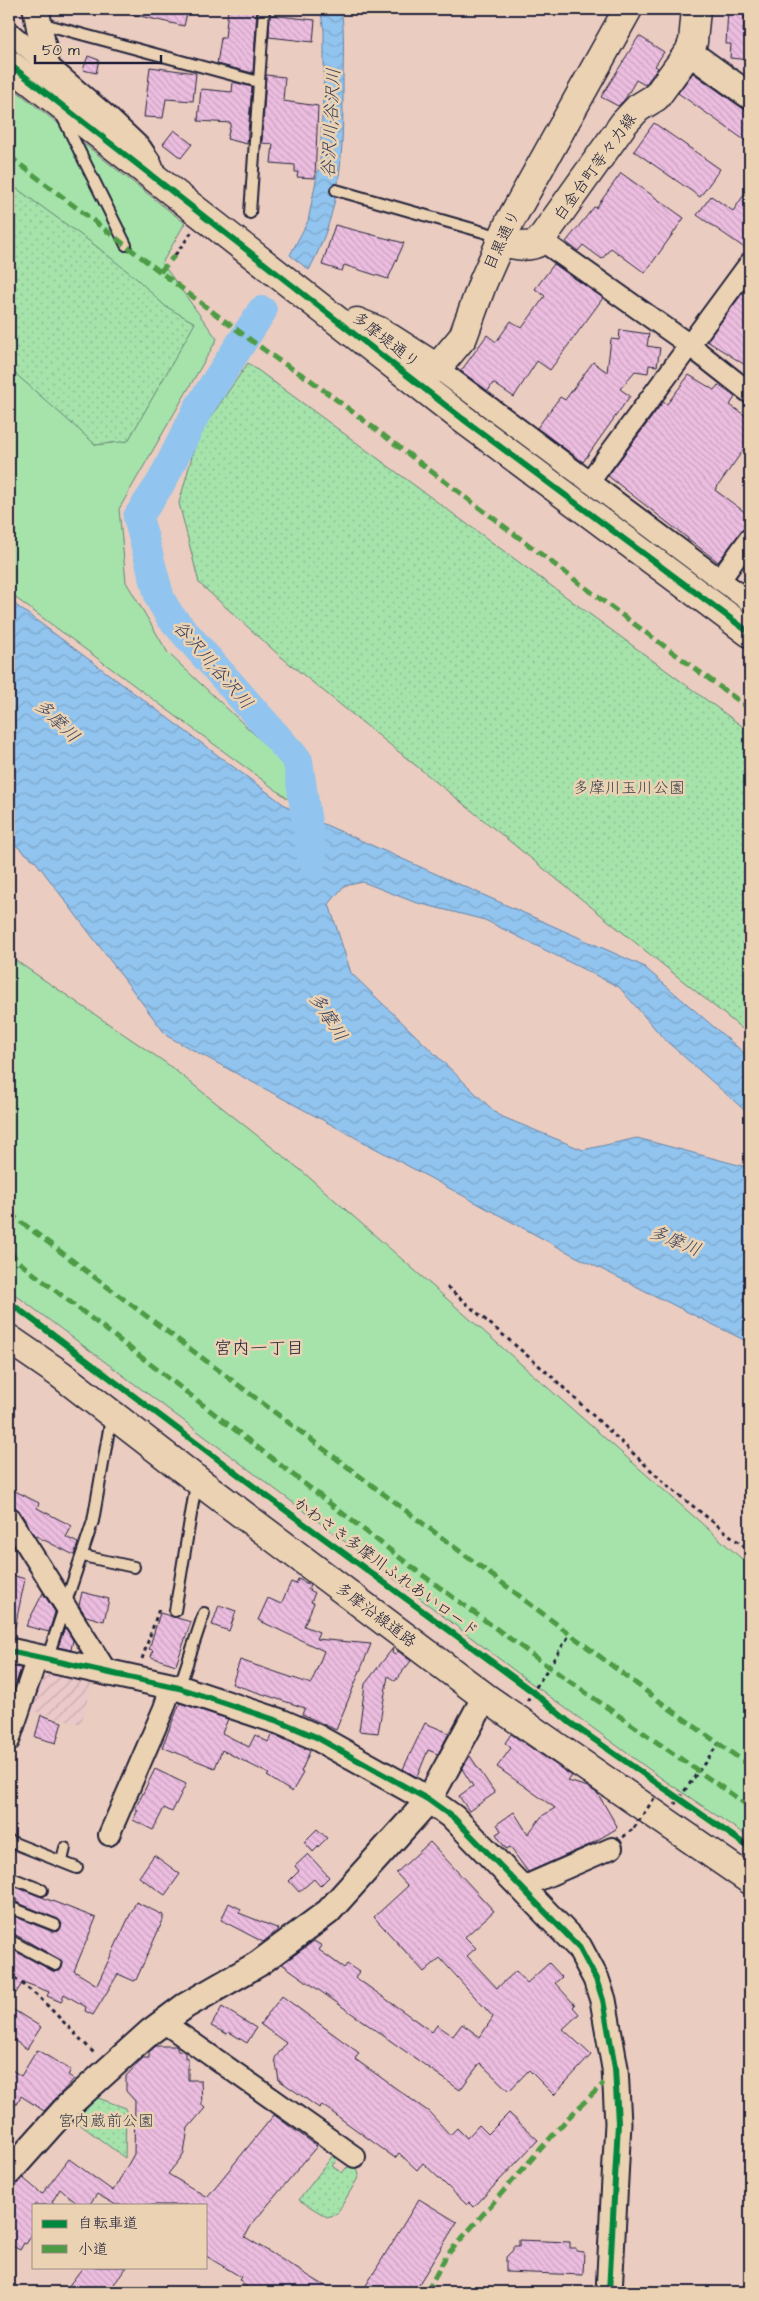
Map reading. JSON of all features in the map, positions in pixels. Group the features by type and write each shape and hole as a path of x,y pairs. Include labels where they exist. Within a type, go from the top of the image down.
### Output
{"main road":[{"name":"目黒通り","path":"437,368 463,337 501,239 628,9"},
{"name":"白金台町等々力線","path":"541,240 624,123 638,108 656,97 689,52 694,42 696,9"},
{"name":"多摩堤通り","path":"9,64 557,490 750,633"},
{"path":"501,239 516,246 534,245 541,240"},
{"path":"333,316 368,326 437,368"},
{"name":"多摩沿線道路","path":"9,1339 112,1414 485,1697 523,1714 750,1880"}],"street":[{"path":"37,16 46,63"},
{"path":"9,32 141,148 151,163 156,178"},
{"path":"689,52 750,96"},
{"path":"541,240 689,346 747,384"},
{"path":"589,482 750,263"},
{"path":"437,368 750,602"},
{"path":"720,580 750,538"},
{"path":"9,1517 107,1672"},
{"path":"9,1651 175,1688 303,1731 429,1800 454,1818 523,1887 579,1947 596,1979 603,2000 615,2068 618,2113 609,2292"},
{"path":"9,1741 42,1659"},
{"path":"108,1835 164,1708 175,1688"},
{"path":"9,2172 68,2106 108,2068 163,2022 185,2006 258,1964 328,1912 429,1800 485,1697"},
{"path":"523,1887 612,1848"},
{"path":"163,2022 355,2157"}],"lane":[{"path":"250,213 264,9"},
{"path":"37,16 259,82"},
{"path":"54,100 126,245"},
{"path":"336,190 501,239"},
{"path":"42,1659 82,1556 93,1521 112,1414"},
{"path":"176,1611 197,1480"},
{"path":"82,1556 134,1567"},
{"path":"175,1688 204,1613"},
{"path":"9,1841 77,1868"},
{"path":"62,1861 66,1848"},
{"path":"9,1877 42,1890"},
{"path":"9,1907 55,1925"},
{"path":"9,1940 56,1965"}],"path":[{"path":"175,255 204,216"},
{"path":"447,1286 550,1375 670,1488 750,1551"},
{"path":"135,1679 159,1609 176,1611"},
{"path":"533,1692 570,1634"},
{"path":"525,1686 540,1698"},
{"path":"679,1799 718,1743"},
{"path":"671,1794 687,1805"},
{"path":"634,1828 654,1797"},
{"path":"9,1973 41,1999 108,2068"}],"shaded area":[{"path":"706,9 750,9 750,77 705,46"},
{"path":"39,1670 93,1681 81,1724 25,1709"}],"green space":[{"path":"9,85 185,223 162,263 217,339 119,509 126,582 168,653 286,764 296,796 291,801 9,593"},
{"path":"9,183 96,246 137,279 165,306 195,323 128,441 96,445 9,368"},
{"name":"多摩川玉川公園","path":"248,363 750,732 750,1035 280,656 199,583 179,503 198,435"},
{"path":"9,956 166,1063 303,1172 750,1566 750,1838 661,1778 523,1677 9,1290"},
{"name":"宮内蔵前公園","path":"98,2098 126,2108 125,2158 74,2120"},
{"path":"334,2154 336,2161 332,2166 342,2173 346,2168 352,2166 358,2170 359,2176 337,2214 327,2217 299,2200"}],"water":[{"path":"320,9 341,9 344,45 341,155 335,201 329,223 309,270 290,255 308,221 320,160 324,30"},
{"name":"多摩川","path":"9,600 290,809 643,966 750,1058 750,1115 664,1039 619,987 485,920 414,902 363,882 344,886 329,904 351,973 498,1115 583,1150 637,1138 746,1167 750,1166 750,1343 573,1255 167,1036 36,862 9,840"}],"building":[{"path":"132,9 188,9 184,26 131,14"},
{"path":"228,9 257,9 253,73 217,64 221,38 225,38"},
{"path":"728,9 745,9 743,33 750,34 750,60 730,58 731,44 726,44"},
{"path":"270,15 315,20 313,42 269,37"},
{"path":"639,36 664,52 655,66 658,68 645,85 636,80 625,99 618,106 601,97"},
{"path":"88,56 99,60 96,73 83,70"},
{"path":"150,67 196,73 193,101 166,99 163,118 144,117"},
{"path":"693,73 742,108 750,110 750,144 678,93"},
{"path":"266,75 285,77 283,101 318,106 315,178 297,177 298,172 295,172 295,165 271,163 273,144 262,143"},
{"path":"233,82 252,87 247,144 227,139 231,123 198,121 201,89 232,92"},
{"path":"654,123 720,169 700,197 634,151"},
{"path":"174,130 192,144 181,158 163,144"},
{"path":"621,173 684,218 645,273 611,248 602,259 583,245 578,251 566,242 594,207 596,208"},
{"path":"750,186 749,251 697,215 711,196 733,211"},
{"path":"335,225 404,243 388,279 344,265 342,271 322,265"},
{"path":"554,264 603,298 550,370 537,361 514,397 493,383 488,391 461,371 487,335 496,342 511,321 522,328 545,296 535,289"},
{"path":"750,283 750,368 707,341"},
{"path":"620,330 649,334 647,346 660,348 657,366 649,365 648,373 635,371 620,389 630,396 583,462 537,428 560,397 565,400 593,362 607,372 611,339 619,340"},
{"path":"689,375 714,390 718,385 735,397 730,405 750,419 750,454 744,449 715,490 750,516 750,520 718,562 608,476 663,402 667,404"},
{"path":"13,1490 39,1503 37,1508 72,1526 66,1537 78,1543 74,1555 34,1535 19,1510 9,1505 9,1497"},
{"path":"9,1574 25,1579 15,1627 9,1626"},
{"path":"298,1579 310,1585 308,1589 315,1593 311,1602 314,1603 304,1626 319,1632 316,1639 371,1644 336,1730 302,1714 305,1708 232,1684 240,1660 311,1684 324,1651 258,1620 268,1598 281,1604 291,1582 296,1584"},
{"path":"82,1592 109,1599 104,1621 86,1616 79,1605"},
{"path":"43,1593 55,1612 49,1632 26,1626"},
{"path":"219,1605 236,1611 229,1631 212,1625"},
{"path":"160,1613 191,1622 176,1665 151,1657 153,1650 149,1649"},
{"path":"65,1627 73,1640 71,1650 58,1647"},
{"path":"393,1648 392,1653 395,1655 398,1651 411,1661 395,1681 388,1676 378,1733 359,1731 365,1684"},
{"path":"9,1666 21,1668 9,1705"},
{"path":"180,1703 228,1719 222,1733 249,1747 255,1735 268,1742 272,1734 310,1751 301,1772 303,1773 292,1792 267,1776 269,1774 222,1750 215,1768 162,1747"},
{"path":"41,1715 62,1722 56,1743 35,1737"},
{"path":"425,1723 449,1733 438,1754 428,1750 417,1777 403,1769"},
{"path":"511,1734 572,1776 568,1781 588,1787 598,1794 617,1826 616,1829 589,1845 528,1872 510,1847 506,1849 496,1834 501,1831 497,1824 514,1812 528,1834 542,1816 555,1808 497,1767 511,1748 505,1743"},
{"path":"470,1756 495,1793 469,1811 459,1796 473,1786 462,1769"},
{"path":"155,1769 186,1784 172,1812 164,1808 153,1830 133,1820 138,1810 135,1809"},
{"path":"317,1829 327,1838 313,1852 304,1842"},
{"path":"430,1842 494,1911 465,1937 476,1948 467,1956 497,1988 516,1971 527,1983 549,1963 562,1977 555,1983 575,2005 573,2007 579,2014 563,2029 591,2055 554,2095 529,2070 509,2091 480,2063 460,2090 282,1964 314,1941 322,1946 319,1950 344,1968 347,1964 359,1972 355,1977 432,2032 437,2025 453,2036 462,2024 480,2037 493,2017 440,1958 424,1972 374,1917 408,1886 396,1873"},
{"path":"308,1854 329,1877 320,1886 314,1879 299,1892 289,1881 299,1871 295,1866"},
{"path":"154,1855 180,1874 165,1895 139,1877"},
{"path":"13,1886 96,1918 74,1971 97,1985 136,1902 163,1915 163,1920 136,1980 134,1981 118,1974 93,2015 85,2011 86,2007 64,1994 61,2002 47,1996 49,1992 23,1982 9,2004 9,1962 13,1950 53,1971 60,1971 63,1965 59,1959 9,1931 11,1915 53,1932 59,1931 62,1924 58,1919 16,1902 17,1900 9,1896"},
{"path":"229,1903 241,1909 239,1913 279,1929 263,1942 221,1920"},
{"path":"282,1996 359,2053 355,2059 429,2112 450,2135 457,2128 467,2138 479,2125 488,2134 509,2113 538,2140 474,2207 469,2202 467,2205 423,2163 417,2170 399,2153 395,2158 322,2105 319,2108 279,2080 275,2058 286,2043 260,2024"},
{"path":"9,2007 41,2027 27,2049 9,2037"},
{"path":"222,2007 256,2028 247,2043 229,2032 227,2034 211,2026"},
{"path":"156,2046 176,2046 178,2051 185,2052 185,2058 188,2058 188,2080 201,2080 202,2105 205,2108 188,2128 184,2154 168,2174 207,2197 274,2115 317,2146 252,2224 245,2237 335,2292 255,2292 242,2284 243,2282 239,2280 241,2277 208,2257 208,2204 114,2204 97,2194 90,2204 78,2204 60,2189 52,2202 54,2204 32,2204 32,2235 26,2244 24,2243 20,2250 9,2244 9,2190 23,2178 42,2194 69,2159 113,2191 134,2154 135,2101 126,2091 126,2076 143,2058 149,2058 149,2052"},
{"path":"37,2050 71,2070 68,2075 74,2079 44,2111 21,2096 9,2116 9,2068 21,2076"},
{"path":"419,2199 457,2222 414,2292 362,2292"},
{"path":"519,2240 570,2242 570,2248 576,2248 576,2251 584,2252 583,2275 506,2272 506,2257 513,2250 513,2246 519,2246"},
{"path":"82,2268 126,2268 108,2292 64,2292"}],"waterway":[{"name":"谷沢川;谷沢川","path":"262,311 198,409 162,481 138,517 160,599 170,616 298,761 312,858"}],"marked path":[{"path":"9,156 210,310 278,360 309,379 607,604 750,709"},
{"path":"160,272 175,255"},
{"path":"9,1213 666,1706 750,1766"},
{"path":"9,1251 20,1263 417,1571 549,1667 750,1807"},
{"path":"427,2292 446,2256 568,2118 604,2083"}],"cycle path":[{"path":"9,64 463,419 750,633"},
{"name":"かわさき多摩川ふれあいロード","path":"9,1302 284,1509 533,1692 569,1722 750,1848"},
{"path":"9,1651 179,1688 281,1722 316,1737 429,1800 454,1818 579,1947 596,1979 603,2000 615,2068 618,2123 609,2292"}],"district":[{"name":"宮内一丁目","path":"259,1348"}]}
